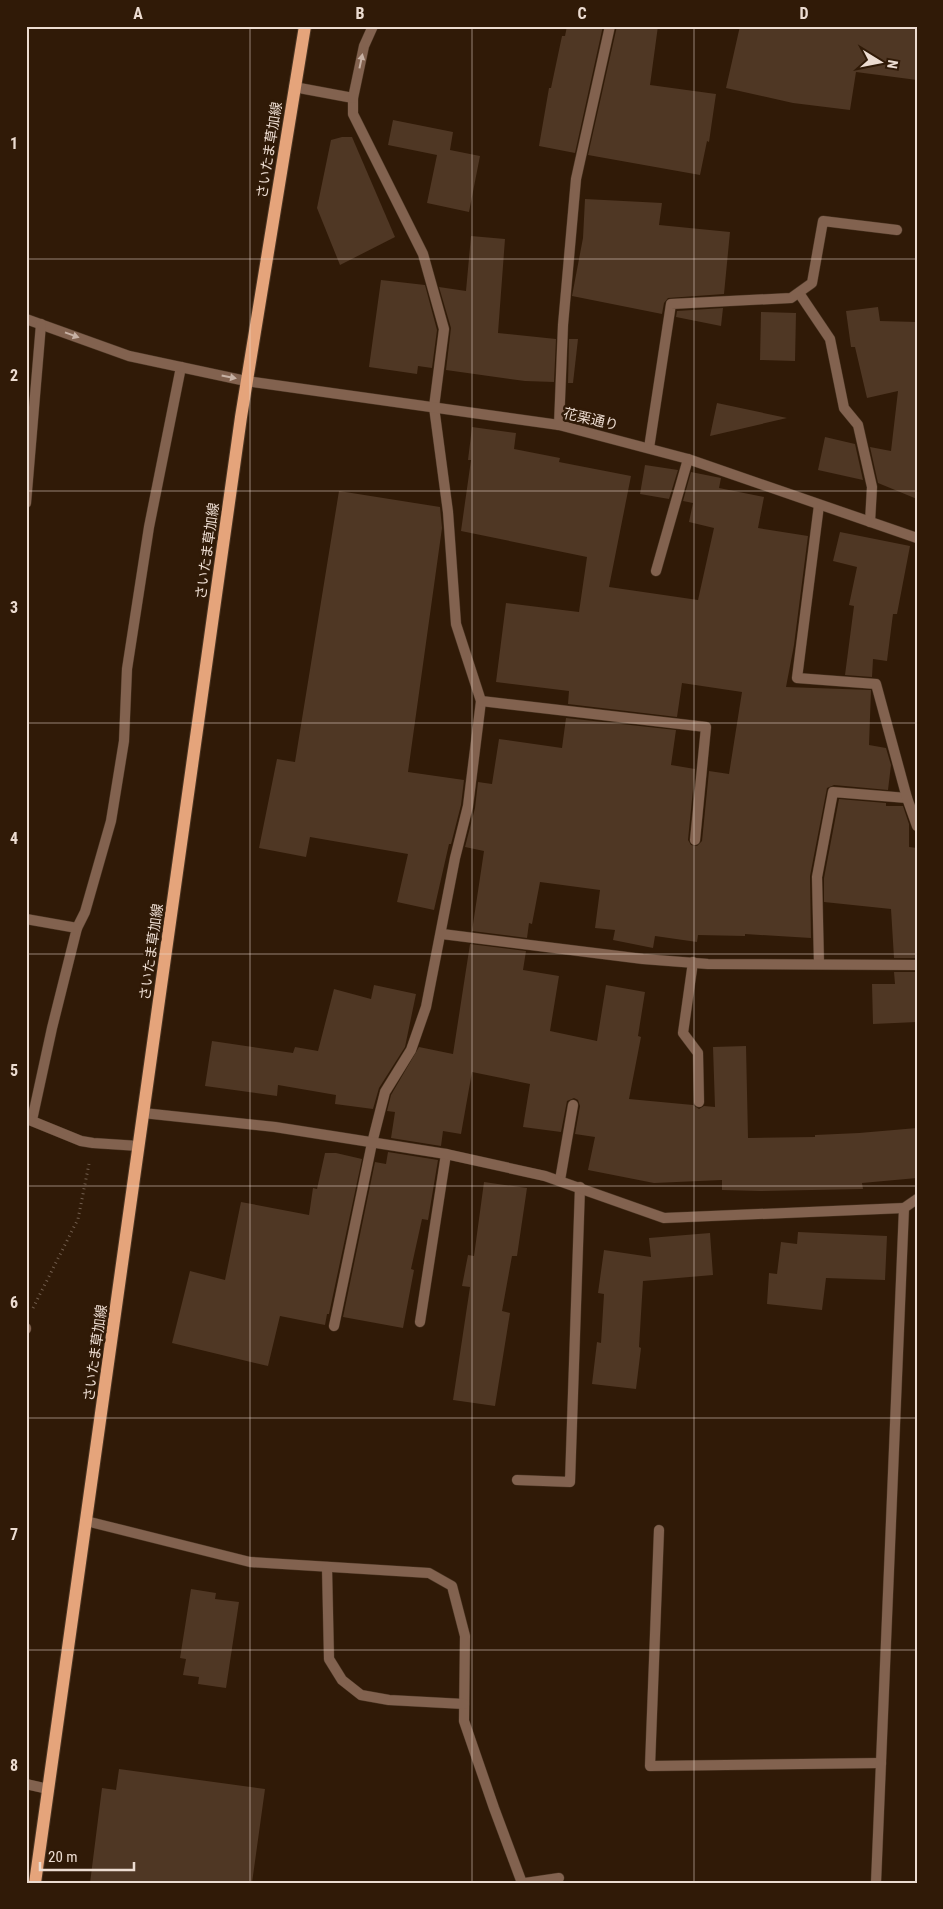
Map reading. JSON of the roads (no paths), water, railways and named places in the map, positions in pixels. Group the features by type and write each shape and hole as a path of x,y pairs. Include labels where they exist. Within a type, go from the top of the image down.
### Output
{"main road":[{"name":"さいたま草加線","path":"35,1883 246,381 305,26"}],"street":[{"path":"334,1326 372,1143 385,1092 411,1050 426,1008 442,934 455,858 468,806 482,701 456,624 448,512 434,407 444,329 423,254 353,114 354,98 364,46 373,26"},
{"path":"559,425 563,325 576,179 610,26"},
{"path":"294,87 354,98"},
{"path":"650,448 671,304 791,298 812,283 823,221 897,230"},
{"path":"799,293 830,339 844,408 858,425 872,487 870,522"},
{"name":"花栗通り","path":"26,319 129,356 180,368 246,381 559,425 688,459 917,538"},
{"path":"26,503 41,324"},
{"path":"138,1146 93,1144 80,1141 29,1120 77,928 85,912 111,821 124,741 127,669 149,527 180,368"},
{"path":"656,571 688,459"},
{"path":"819,505 798,678 876,684 907,798 917,826"},
{"path":"482,701 706,726 695,840"},
{"path":"819,964 817,877 833,792 907,798"},
{"path":"26,918 77,928"},
{"path":"442,934 643,959 692,962 917,965"},
{"path":"692,962 683,1033 698,1053 699,1102"},
{"path":"560,1180 573,1105"},
{"path":"143,1113 275,1127 446,1154 560,1180 664,1218 904,1208 917,1199"},
{"path":"420,1322 446,1154"},
{"path":"517,1480 570,1482 580,1187"},
{"path":"876,1883 904,1208"},
{"path":"86,1521 250,1562 429,1573 452,1586 465,1636 464,1721 494,1808 524,1883 559,1878"},
{"path":"659,1530 650,1766 880,1763"},
{"path":"327,1567 329,1659 342,1680 360,1695 389,1700 464,1704"},
{"path":"26,1784 48,1789"}]}
